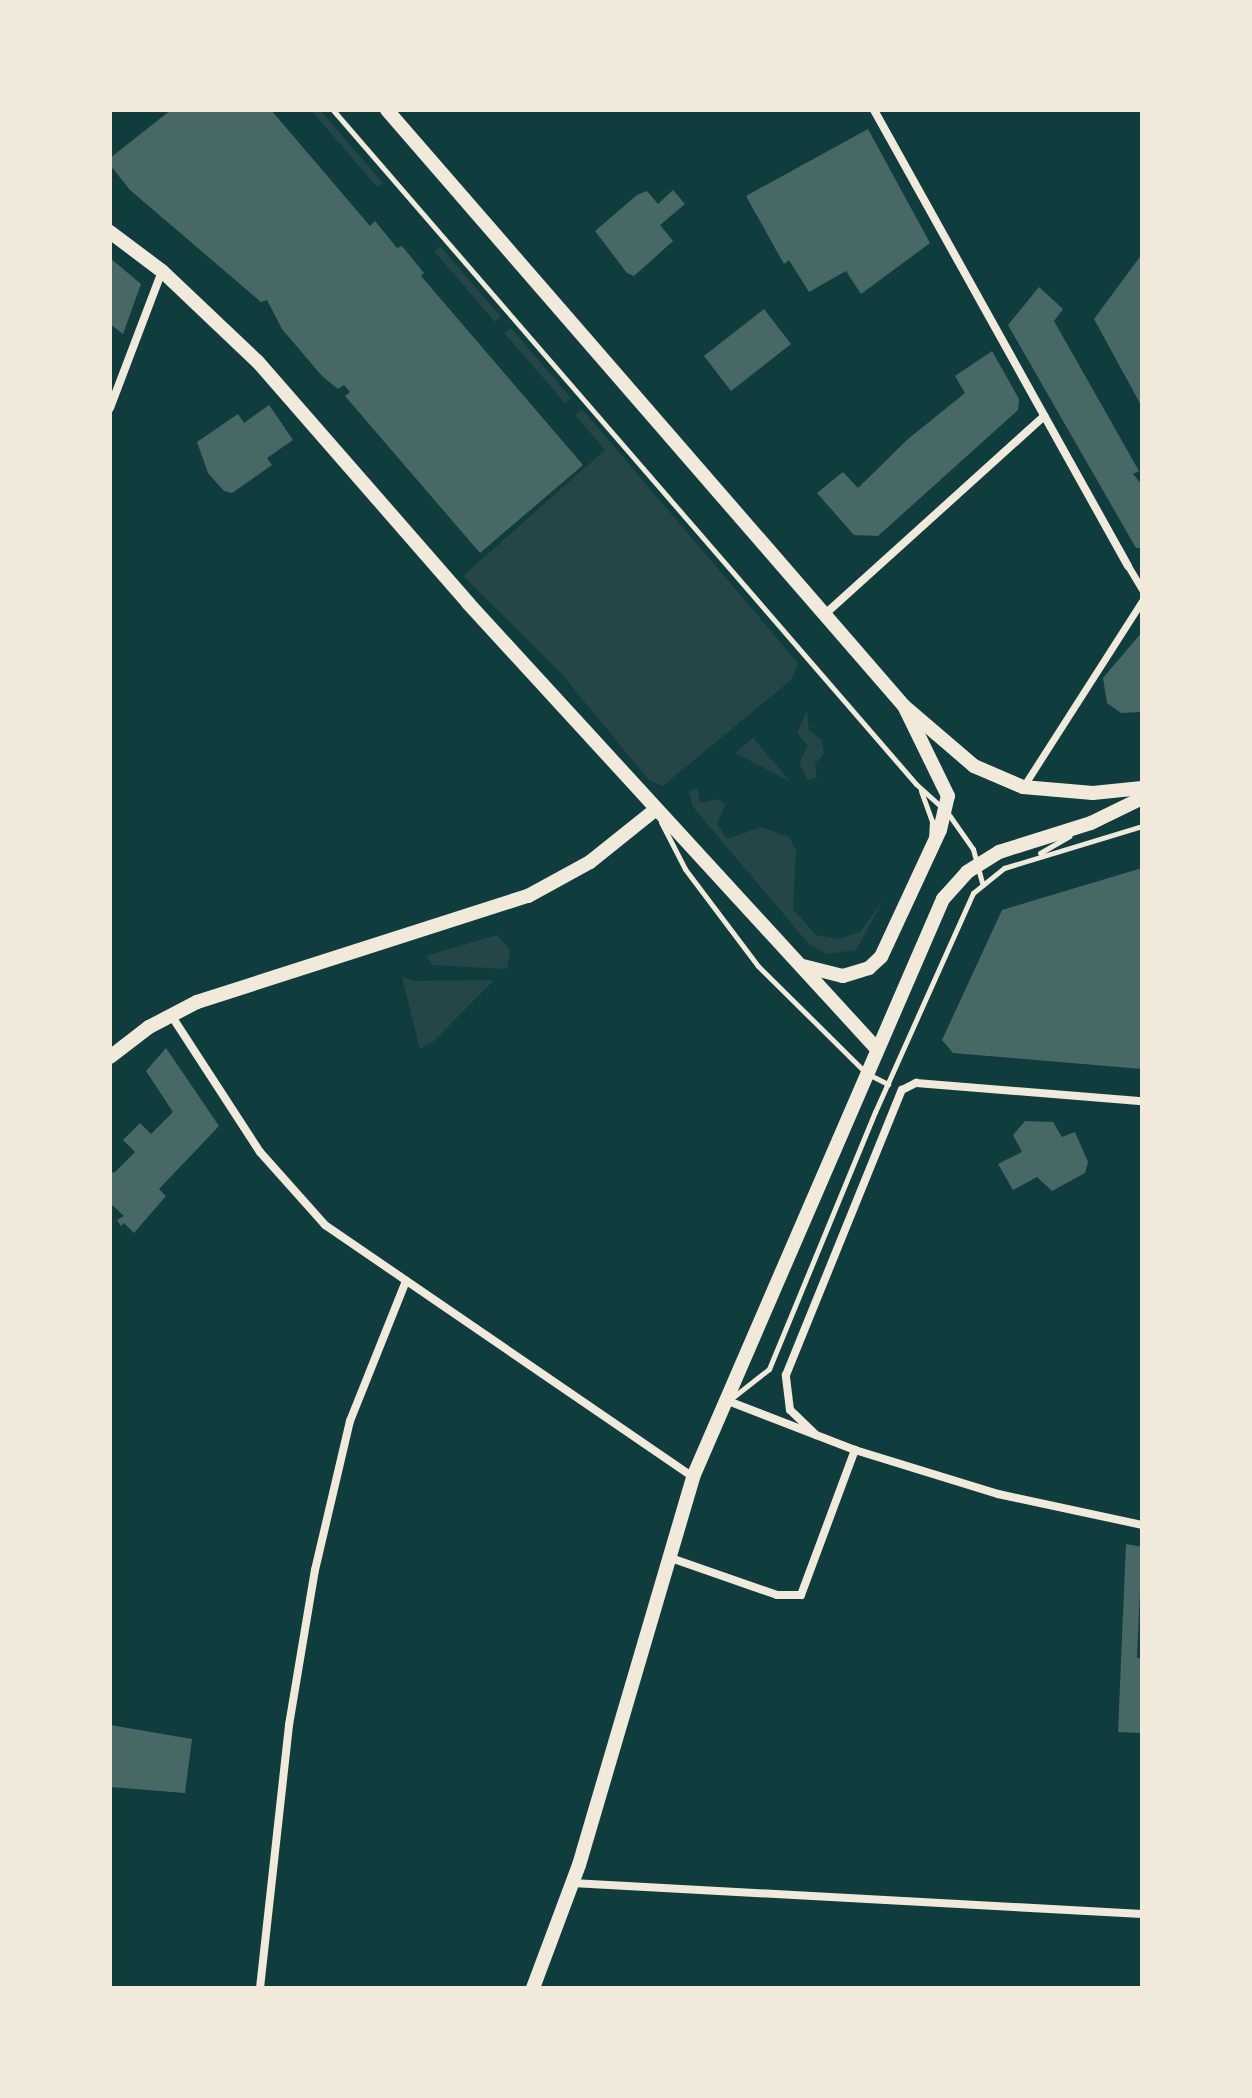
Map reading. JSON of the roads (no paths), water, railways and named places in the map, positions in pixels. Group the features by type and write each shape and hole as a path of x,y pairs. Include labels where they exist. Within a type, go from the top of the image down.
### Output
{"main road":[{"path":"387,110 904,706 974,766 1023,787 1093,793 1142,788"},
{"path":"111,232 162,271 267,372 655,810 876,1048"},
{"path":"799,964 843,976 869,968 881,957 947,812 945,786 904,706"},
{"path":"533,1988 572,1883 693,1477 943,899 978,863 1091,823 1142,798"},
{"path":"110,1057 171,1015 316,962 500,908 590,862 655,810"}],"street":[{"path":"874,110 1142,589"},
{"path":"110,408 162,271"},
{"path":"824,615 1044,416"},
{"path":"1023,787 1142,601"},
{"path":"171,1015 260,1152 313,1213 406,1281 693,1477"},
{"path":"816,1435 790,1410 786,1375 888,1117 902,1090 916,1083 1142,1101"},
{"path":"260,1988 287,1740 315,1570 350,1421 406,1281"},
{"path":"728,1401 855,1450 998,1494 1142,1525"},
{"path":"668,1557 777,1595 801,1595 855,1450"},
{"path":"572,1883 1142,1914"}],"lane":[{"path":"333,110 916,784 947,812 978,863 982,883"},
{"path":"916,784 928,802 931,844"},
{"path":"655,810 685,869 758,966 866,1073 888,1084"},
{"path":"728,1401 769,1369 959,918 982,883 1091,823"},
{"path":"1032,858 1142,826"}]}
